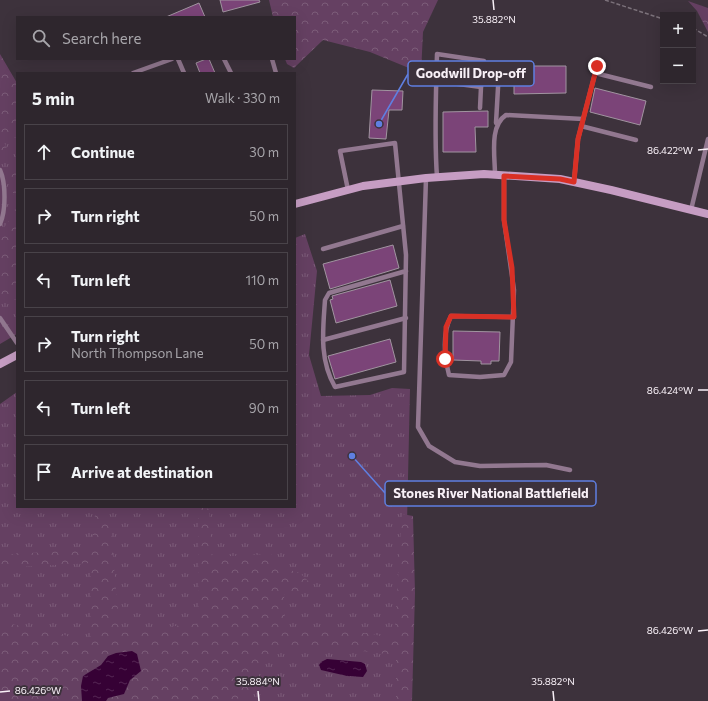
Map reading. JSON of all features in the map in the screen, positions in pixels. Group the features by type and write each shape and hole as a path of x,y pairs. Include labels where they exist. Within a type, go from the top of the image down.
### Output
{"main road":[{"path":"296,204 348,190 399,181 437,177 494,175 560,179 708,214"},
{"path":"0,364 16,356"}],"lane":[{"path":"437,177 437,54 484,61 480,108"},
{"path":"136,72 169,60"},
{"path":"178,60 184,72"},
{"path":"224,60 230,72"},
{"path":"272,60 276,72"},
{"path":"574,182 581,126 597,66"},
{"path":"494,175 495,127 499,70"},
{"path":"595,73 650,87"},
{"path":"436,81 481,88"},
{"path":"495,127 499,119 506,115 583,119"},
{"path":"581,126 636,140"},
{"path":"691,210 708,139"},
{"path":"348,190 340,151 395,143 406,271 404,372 335,387 329,376 323,354 325,300 329,293 406,271"},
{"path":"0,170 2,176 5,214 0,224"},
{"path":"504,176 504,220 512,268 514,317 511,362 504,375 480,377 449,375 445,359 446,327 451,316 514,317"},
{"path":"426,178 418,427 429,446 455,462 480,466 546,465 570,470"},
{"path":"323,249 403,226"},
{"path":"0,318 16,342"},
{"path":"323,340 406,318"}],"path":[{"path":"605,0 660,18"},
{"path":"696,30 708,37"}],"green space":[{"path":"269,0 438,0 423,32 421,73 370,52 323,40 294,68 287,64 285,60 296,60 296,16 273,16"},
{"path":"688,1 708,8 708,32 697,11"},
{"path":"0,54 16,81 16,138 8,137 4,142 7,149 0,157"},
{"path":"0,69 16,96 16,335 0,344"},
{"path":"16,166 16,300 0,298 0,234 15,211 11,173"},
{"path":"305,234 317,271 309,355 321,396 370,395 392,388 410,389 403,701 0,701 0,404 16,393 16,508 296,508 296,238"},
{"path":"198,508 209,509 212,557 271,554 280,567 300,573 313,586 295,593 286,588 282,608 290,629 368,633 389,638 395,627 402,514 413,516 415,593 412,701 396,701 396,656 366,651 334,649 272,649 249,693 233,701 0,701 0,622 60,633 91,646 91,563 0,568 0,555 91,549 95,515 109,512 120,633 199,623"}],"water":[{"path":"132,651 137,654 141,671 130,680 124,694 108,698 106,701 82,701 81,686 83,676 101,665 108,656 116,653"},
{"path":"327,659 361,662 365,664 367,671 363,677 347,676 321,670 319,665"}],"building":[{"path":"220,0 259,0 260,2 223,12"},
{"path":"199,3 205,16 168,16"},
{"path":"204,60 209,60 215,72 200,72 196,63"},
{"path":"514,66 566,66 566,93 514,94"},
{"path":"595,88 646,101 640,125 590,112"},
{"path":"372,90 403,91 402,110 389,110 386,139 369,138"},
{"path":"488,111 488,127 475,127 476,152 443,152 443,112"},
{"path":"393,245 399,268 330,289 323,264"},
{"path":"390,280 397,306 336,323 330,300 333,299 332,296"},
{"path":"453,331 500,332 499,361 491,361 491,364 481,364 481,361 453,360"},
{"path":"390,339 396,362 335,379 328,356"}],"place":[{"name":"Goodwill Drop-off","path":"379,124"},
{"name":"Stones River National Battlefield","path":"352,456"}],"route":[{"path":"445,359 446,327 451,316 514,317 512,268 504,220 504,176 560,179 574,182 578,139 597,66"}]}
